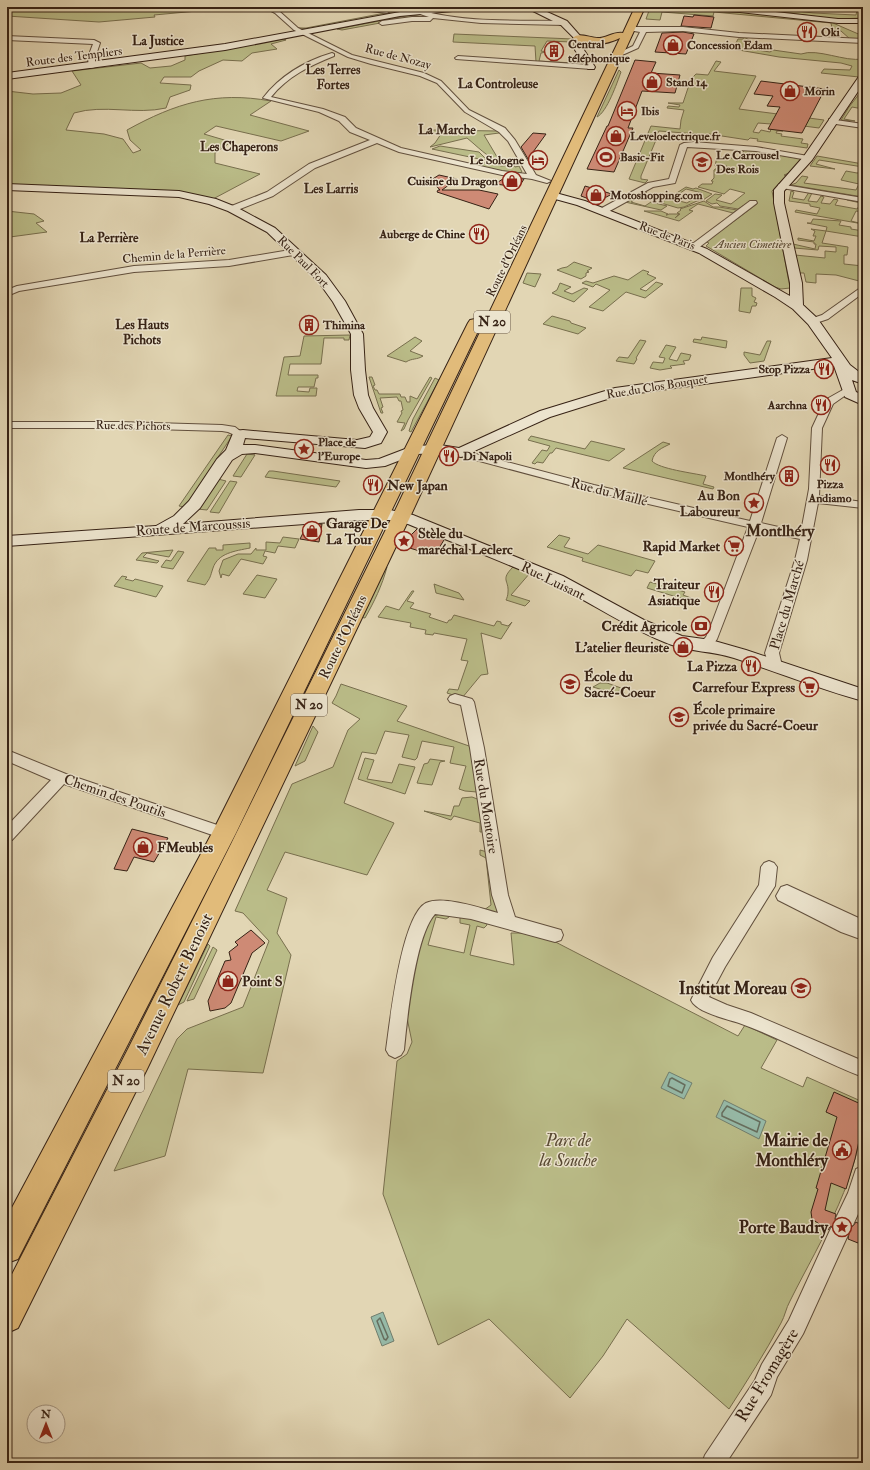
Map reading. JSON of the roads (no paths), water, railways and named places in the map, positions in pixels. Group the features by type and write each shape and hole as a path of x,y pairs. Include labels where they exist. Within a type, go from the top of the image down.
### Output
{"main road":[{"name":"Route des Templiers","path":"7,77 225,47 404,14 473,7"},
{"path":"529,7 543,10 564,24 578,41 582,55 593,70 593,75 597,79"},
{"name":"Route d'Orléans","path":"234,838 401,517 550,188 597,79 632,7"},
{"name":"Route d'Orléans","path":"234,838 380,515 550,188 618,55 640,7"},
{"path":"670,7 740,10 862,25"},
{"path":"578,41 605,41 619,35"},
{"path":"797,306 795,296 796,289 778,195 782,186 808,158 863,77"},
{"name":"Rue Paul Fort","path":"7,187 179,194 212,201 232,209 271,230 322,278 357,334 358,370 362,395 366,408 378,427 379,436 371,443 356,444 239,434"},
{"name":"Rue de Paris","path":"550,188 569,199 603,211 714,256 779,294 797,306 813,321 840,361 849,371 863,381"},
{"path":"779,294 796,289"},
{"name":"Rue de Paris","path":"840,361 848,389"},
{"name":"Rue du Clos Bouquet","path":"461,453 547,413 615,392 840,361"},
{"path":"863,381 851,385 848,389 853,397 863,401"},
{"path":"233,452 239,434"},
{"path":"147,531 173,524 190,510 224,458 233,452 255,449 366,464 380,463 396,458 413,450"},
{"name":"Rue du Maillé","path":"413,450 433,449 461,453"},
{"path":"190,510 192,519 201,524 240,524"},
{"name":"Route de Marcoussis","path":"7,541 358,514 380,515"},
{"path":"380,515 401,517"},
{"name":"Rue Luisant","path":"401,517 413,520 557,580 638,624 676,640 690,644 704,645"},
{"name":"Place du Marché","path":"704,645 740,654 775,666"},
{"path":"775,666 863,695"},
{"name":"Avenue Robert Benoist","path":"7,1248 234,838"},
{"name":"Avenue Robert Benoist","path":"7,1317 134,1065 234,838"}],"street":[{"name":"Rue de Nozay","path":"267,7 277,12 296,29 359,59 422,74 439,82 468,111 502,130 511,140 533,177"},
{"path":"354,7 387,11"},
{"path":"419,12 429,16 442,18 494,22 564,24"},
{"path":"382,23 412,19 442,18"},
{"path":"630,29 683,29 738,35 863,41"},
{"path":"618,55 636,48 644,30"},
{"path":"7,38 97,43 92,57 92,66"},
{"path":"332,55 294,71 266,98 321,110 342,119 353,130 375,141 404,152 502,173 533,177 550,188"},
{"path":"458,58 591,67"},
{"path":"832,121 863,126"},
{"path":"232,209 270,194 312,166 375,141"},
{"path":"603,211 651,185 672,181 684,145 693,144 756,149 808,158"},
{"path":"782,186 863,200"},
{"path":"694,247 753,203"},
{"name":"Chemin de la Perrière","path":"7,293 17,289 134,269 212,265 296,252"},
{"path":"813,321 825,317 863,289"},
{"name":"Place du Marché","path":"775,666 772,653 801,560 813,499 818,428 829,402 848,389"},
{"name":"Rue des Pichots","path":"7,425 119,425 222,428 231,429 239,434"},
{"path":"704,645 711,639 716,628 754,526 782,438"},
{"name":"Rue du Maillé","path":"461,453 592,488 806,537"},
{"path":"813,499 863,505"},
{"name":"Rue du Montoire","path":"455,699 467,702 477,748 500,895 509,922"},
{"name":"Chemin des Poutils","path":"7,755 61,778 234,838"},
{"path":"7,836 61,778"},
{"path":"769,867 767,886 719,962 699,1000 723,1011 752,1020 863,1069"},
{"path":"863,928 785,894 784,896 847,927 863,933"},
{"path":"395,1050 399,1014 412,943 424,913 432,908 444,907 509,922 555,935"},
{"name":"Rue Fromagère","path":"713,1463 763,1386 769,1370 796,1327 857,1195 863,1175"}],"water":[{"path":"669,1072 692,1083 684,1099 661,1088"},
{"path":"724,1100 766,1121 759,1139 716,1117"},
{"path":"383,1312 394,1341 382,1346 371,1317"}],"place":[{"name":"Oki","path":"807,32"},
{"name":"Concession Edam","path":"673,45"},
{"name":"Central téléphonique","path":"554,51"},
{"name":"Stand 14","path":"652,82"},
{"name":"Morin","path":"790,91"},
{"name":"Ibis","path":"627,111"},
{"name":"Leveloelectrique.fr","path":"616,136"},
{"name":"Basic-Fit","path":"606,157"},
{"name":"Le Sologne","path":"538,160"},
{"name":"Le Carrousel Des Rois","path":"702,162"},
{"name":"Cuisine du Dragon","path":"512,181"},
{"name":"Motoshopping.com","path":"596,195"},
{"name":"Auberge de Chine","path":"479,234"},
{"name":"Thimina","path":"309,325"},
{"name":"Stop Pizza","path":"824,369"},
{"name":"Aarchna","path":"821,405"},
{"name":"Place de l'Europe","path":"304,449"},
{"name":"Di Napoli","path":"449,456"},
{"name":"Pizza Andiamo","path":"830,465"},
{"name":"Montlhéry","path":"789,476"},
{"name":"New Japan","path":"373,485"},
{"name":"Au Bon Laboureur","path":"754,503"},
{"name":"Garage De La Tour","path":"312,531"},
{"name":"Stèle du maréchal Leclerc","path":"404,541"},
{"name":"Rapid Market","path":"734,546"},
{"name":"Traiteur Asiatique","path":"714,592"},
{"name":"Crédit Agricole","path":"701,626"},
{"name":"L'atelier fleuriste","path":"683,647"},
{"name":"La Pizza","path":"751,666"},
{"name":"École du Sacré-Coeur","path":"570,684"},
{"name":"Carrefour Express","path":"809,687"},
{"name":"École primaire privée du Sacré-Coeur","path":"679,717"},
{"name":"FMeubles","path":"143,847"},
{"name":"Point S","path":"228,981"},
{"name":"Institut Moreau","path":"801,988"},
{"name":"Mairie de Monthléry","path":"842,1150"},
{"name":"Porte Baudry","path":"842,1227"}],"district":[{"name":"La Justice","path":"158,41"},
{"name":"Les Terres Fortes","path":"333,78"},
{"name":"La Controleuse","path":"498,84"},
{"name":"La Marche","path":"447,130"},
{"name":"Les Chaperons","path":"239,147"},
{"name":"Les Larris","path":"331,189"},
{"name":"La Perrière","path":"109,238"},
{"name":"Les Hauts Pichots","path":"142,332"},
{"name":"Montlhéry","path":"780,531"}],"park label":[{"name":"Ancien Cimetière","path":"753,244"},
{"name":"Parc de la Souche","path":"568,1150"}]}
